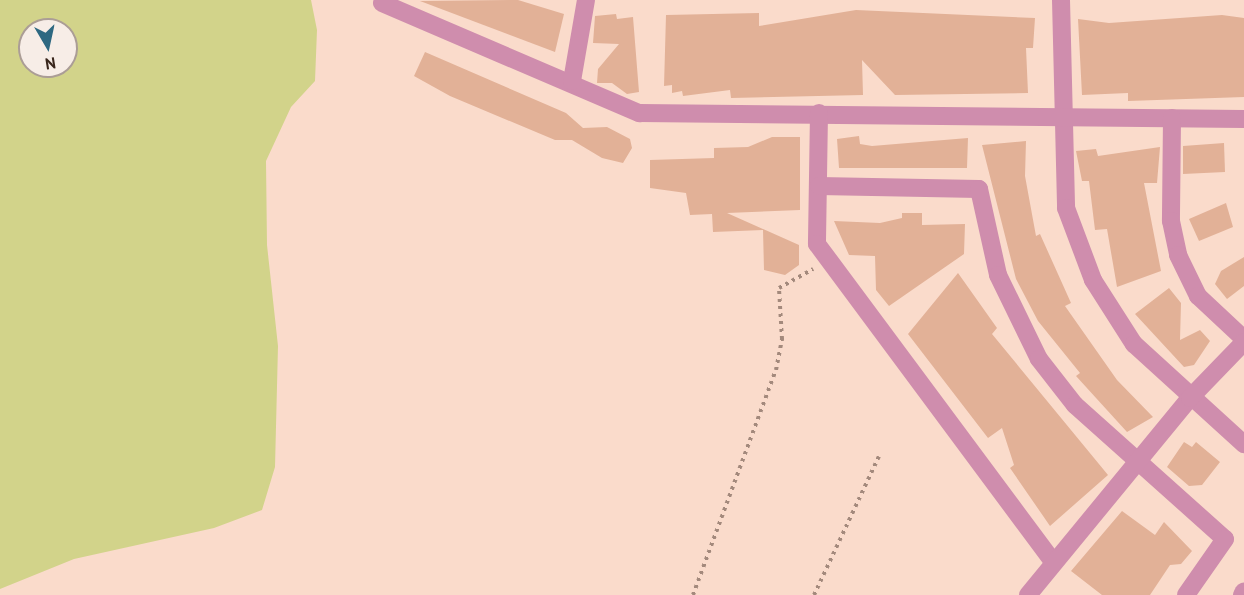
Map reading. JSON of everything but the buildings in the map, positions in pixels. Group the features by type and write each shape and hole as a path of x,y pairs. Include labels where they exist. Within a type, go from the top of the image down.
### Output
{"street":[{"path":"572,81 586,0"},
{"path":"1061,0 1060,115 1066,208 1093,280 1134,344 1190,398 1244,444"},
{"path":"382,3 572,81 639,113 1060,115 1244,119"},
{"path":"819,113 817,244 1054,564"},
{"path":"1028,595 1138,465 1190,398 1244,341 1198,296 1178,255 1172,221 1172,118"},
{"path":"819,186 979,189 998,275 1022,330 1075,405 1138,465 1225,539 1186,595"},
{"path":"1242,595 1244,591"}],"path":[{"path":"693,595 776,370 782,339 778,288 829,260"},
{"path":"814,595 879,456"}],"green space":[{"path":"0,0 311,0 317,30 315,81 291,107 266,161 267,245 278,346 275,467 262,510 214,528 74,559 0,589"}]}
